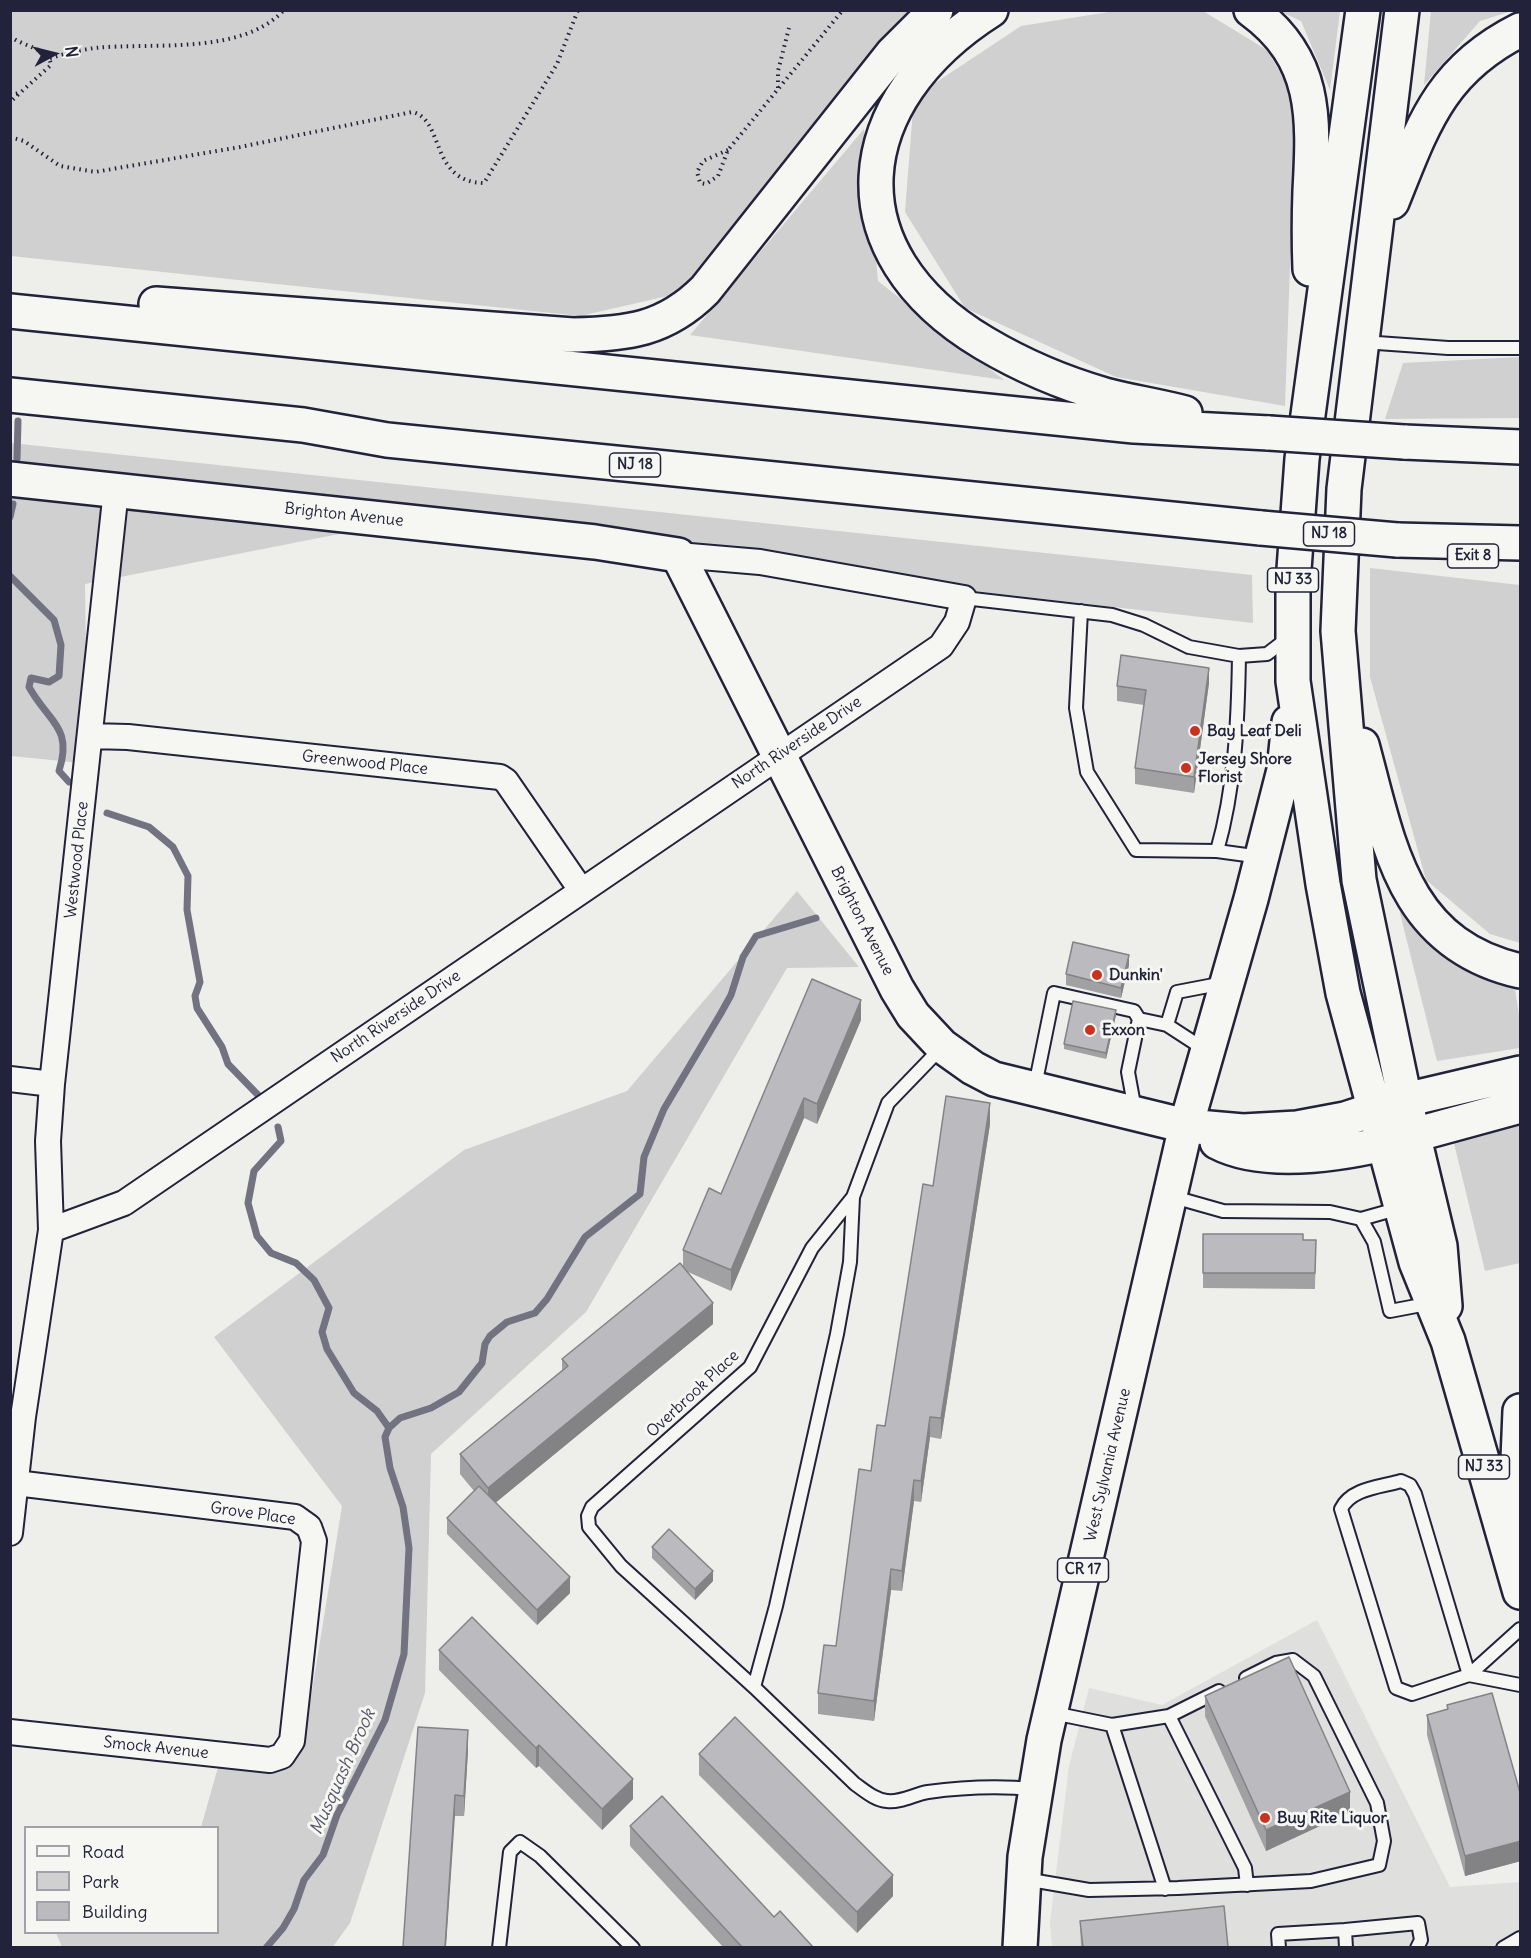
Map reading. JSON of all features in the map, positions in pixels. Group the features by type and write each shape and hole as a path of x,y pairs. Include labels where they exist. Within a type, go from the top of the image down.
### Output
{"main road":[{"path":"10,293 573,335 616,334 641,329 672,316 705,290 892,54 936,10"},
{"path":"991,10 948,41 922,68 901,96 881,138 875,184 878,214 890,247 906,273 927,298 953,321 983,342 1020,362 1106,395 1258,432"},
{"path":"1251,10 1279,35 1293,53 1303,74 1310,100 1312,370"},
{"name":"NJ 33","path":"1363,10 1312,370 1302,459 1293,583 1293,681 1302,729 1317,845 1341,982 1416,1262 1448,1341 1521,1592"},
{"name":"NJ 33","path":"1402,10 1342,512 1338,631 1359,880 1405,1100 1440,1246 1448,1341"},
{"path":"1374,249 1407,160 1437,102 1475,57 1521,30"},
{"path":"10,311 1134,426 1521,447"},
{"name":"NJ 18","path":"10,395 303,425 387,440 1261,528 1412,541 1521,543"},
{"name":"Brighton Avenue","path":"10,479 583,541 678,555 897,989 913,1015 942,1046 973,1068 994,1079 1186,1126 1243,1131 1298,1128 1345,1119 1405,1100 1521,1072"},
{"name":"Exit 8","path":"1412,541 1469,556 1521,565"},
{"path":"1342,671 1392,857 1406,886 1435,924 1452,939 1478,955 1521,971"},
{"name":"West Sylvania Avenue","path":"1020,1947 1023,1878 1035,1789 1050,1712 1186,1126 1228,983 1284,770 1293,681"},
{"name":"Brighton Avenue","path":"1186,1126 1236,1152 1313,1156 1338,1154 1383,1144 1521,1106"},
{"path":"1521,1411 1518,1459 1521,1514"}],"street":[{"name":"Westwood Place","path":"51,1230 48,1141 52,1084 116,490"},
{"name":"Brighton Avenue","path":"678,555 760,561 964,598"},
{"name":"North Riverside Drive","path":"51,1230 124,1203 940,646 957,622 964,598"},
{"name":"Greenwood Place","path":"90,736 128,737 500,777 506,781 581,890"},
{"path":"10,1079 52,1084"},
{"path":"10,1533 23,1417 51,1230"},
{"name":"Grove Place","path":"16,1483 302,1520 309,1527 314,1541 292,1741"},
{"name":"Smock Avenue","path":"10,1732 270,1760 282,1756 292,1741"}],"lane":[{"path":"1362,342 1448,348 1521,348"},
{"path":"964,598 1112,615 1144,625 1189,647 1239,657 1267,654 1293,634"},
{"path":"1081,611 1076,708 1087,772 1136,850 1217,851 1262,858"},
{"path":"1217,851 1227,818 1232,780 1238,710 1239,657"},
{"path":"1167,1025 1177,992 1228,983"},
{"path":"1035,1090 1054,993 1134,1011 1139,1019 1128,1072 1136,1114"},
{"path":"1139,1019 1167,1025 1208,1052"},
{"name":"Overbrook Place","path":"754,1687 621,1566 589,1527 588,1516 592,1507 750,1367 812,1248 853,1197 888,1103 942,1046"},
{"path":"1170,1196 1223,1211 1330,1212 1361,1219 1401,1207"},
{"path":"853,1197 850,1262 837,1334 776,1606 754,1687 855,1784 884,1801 894,1802 927,1792 992,1786 1035,1789"},
{"path":"1361,1219 1374,1242 1390,1311 1433,1303"},
{"path":"1469,1675 1415,1494 1410,1485 1401,1481 1352,1494 1345,1500 1341,1509 1396,1688 1412,1694 1469,1675 1521,1629"},
{"path":"1023,1878 1089,1890 1311,1881 1379,1865 1384,1841 1377,1803 1314,1676 1293,1660 1276,1663 1169,1716 1112,1725 1050,1712"},
{"path":"1469,1675 1521,1684"},
{"path":"1169,1716 1245,1868 1247,1885"},
{"path":"1112,1725 1165,1888"},
{"path":"499,1947 510,1852 520,1842 540,1856 633,1947"},
{"path":"1279,1947 1278,1934 1418,1923 1421,1940 1417,1947"},
{"path":"1345,1930 1346,1947"},
{"path":"1503,1947 1521,1938"}],"path":[{"path":"10,36 50,58 95,48 194,44 233,38 260,29 284,10"},
{"path":"10,137 24,141 60,166 95,172 240,147 412,112 424,118 452,173 470,181 483,183 557,64 578,10"},
{"path":"728,150 703,161 697,172 697,179 700,183 706,184 718,176 728,150 843,10"},
{"path":"778,89 778,71 790,24"},
{"path":"10,102 47,71 51,66 50,58"},
{"path":"10,95 20,93"}],"shaded area":[{"path":"1317,1620 1450,1887 1520,1882 1520,1947 1052,1948 1050,1922 1069,1766 1089,1688 1162,1705"}],"green space":[{"path":"1431,10 1512,11 1480,21 1424,85"},
{"path":"11,11 911,11 681,293 580,316 11,256"},
{"path":"1115,11 1203,11 1267,50 1296,99 1285,406 1116,377 965,308 905,212 914,97 1021,26"},
{"path":"1279,11 1340,11 1330,90 1301,21"},
{"path":"864,129 878,281 1004,380 690,335"},
{"path":"1520,357 1520,418 1385,419 1403,363"},
{"path":"11,443 1252,575 1253,623 390,524 85,584 87,726 81,763 11,756"},
{"path":"1370,568 1520,585 1520,943 1490,934 1426,880 1370,677"},
{"path":"797,891 859,967 787,968 586,1312 431,1454 425,1693 350,1923 332,1948 62,1947 56,1934 219,1934 219,1826 201,1826 219,1764 304,1740 342,1506 214,1337 464,1150 627,1091"},
{"path":"1398,905 1461,966 1515,990 1520,1021 1520,1048 1437,1061"},
{"path":"1520,1122 1520,1263 1485,1271 1453,1139"}],"building":[{"path":"1121,655 1209,668 1194,777 1135,768 1146,690 1117,686"},
{"name":"Dunkin'","path":"1073,942 1129,955 1121,988 1066,974"},
{"path":"812,979 861,1000 817,1104 804,1098 731,1270 683,1250 709,1188 721,1194"},
{"name":"Exxon","path":"1073,1001 1116,1010 1106,1053 1064,1044"},
{"path":"946,1096 990,1103 941,1418 930,1417 921,1481 914,1480 902,1571 891,1569 874,1701 818,1693 824,1645 836,1646 859,1469 871,1471 877,1425 885,1426 923,1184 933,1186"},
{"path":"1203,1234 1303,1234 1303,1240 1316,1240 1315,1273 1203,1273"},
{"path":"680,1263 713,1303 488,1488 460,1454 568,1366 562,1359"},
{"path":"479,1486 570,1577 537,1610 447,1518"},
{"path":"669,1529 713,1571 695,1589 652,1547"},
{"path":"472,1617 633,1779 602,1809 539,1745 536,1748 439,1650"},
{"path":"1289,1657 1350,1792 1266,1830 1205,1696"},
{"path":"1492,1693 1521,1796 1521,1841 1465,1856 1427,1715 1448,1709 1447,1705"},
{"path":"735,1717 893,1875 857,1912 699,1754"},
{"path":"418,1727 468,1730 464,1796 455,1795 445,1947 403,1947"},
{"path":"662,1796 774,1917 780,1911 813,1947 742,1947 630,1826"},
{"path":"1224,1906 1228,1947 1083,1947 1080,1921"}],"waterway":[{"name":"Musquash Brook","path":"17,459 18,421"},
{"name":"Musquash Brook","path":"10,517 13,504"},
{"name":"Musquash Brook","path":"10,576 54,620 61,645 59,676 49,682 31,678 29,687 61,735 63,756 59,771 69,782"},
{"name":"Musquash Brook","path":"107,813 149,827 173,847 188,876 187,910 200,982 195,996 197,1008 222,1047 228,1064 258,1095"},
{"path":"266,1948 283,1928 294,1909 304,1880 323,1855 337,1815 385,1720 404,1654 409,1548 403,1507 390,1468 385,1437 389,1428 400,1418 431,1408 459,1392 482,1363 485,1344 490,1336 507,1322 535,1313 547,1299 585,1237 640,1194 644,1157 664,1109 731,995 743,957 756,936 816,918"},
{"name":"Musquash Brook","path":"278,1127 281,1141 254,1171 248,1203 257,1236 271,1253 296,1263 314,1280 329,1308 322,1332 327,1349 354,1393 377,1411 389,1428"}],"place":[{"name":"Bay Leaf Deli","path":"1195,731"},
{"name":"Jersey Shore Florist","path":"1186,768"},
{"name":"Dunkin'","path":"1097,975"},
{"name":"Exxon","path":"1090,1030"},
{"name":"Buy Rite Liquor","path":"1265,1818"}]}
